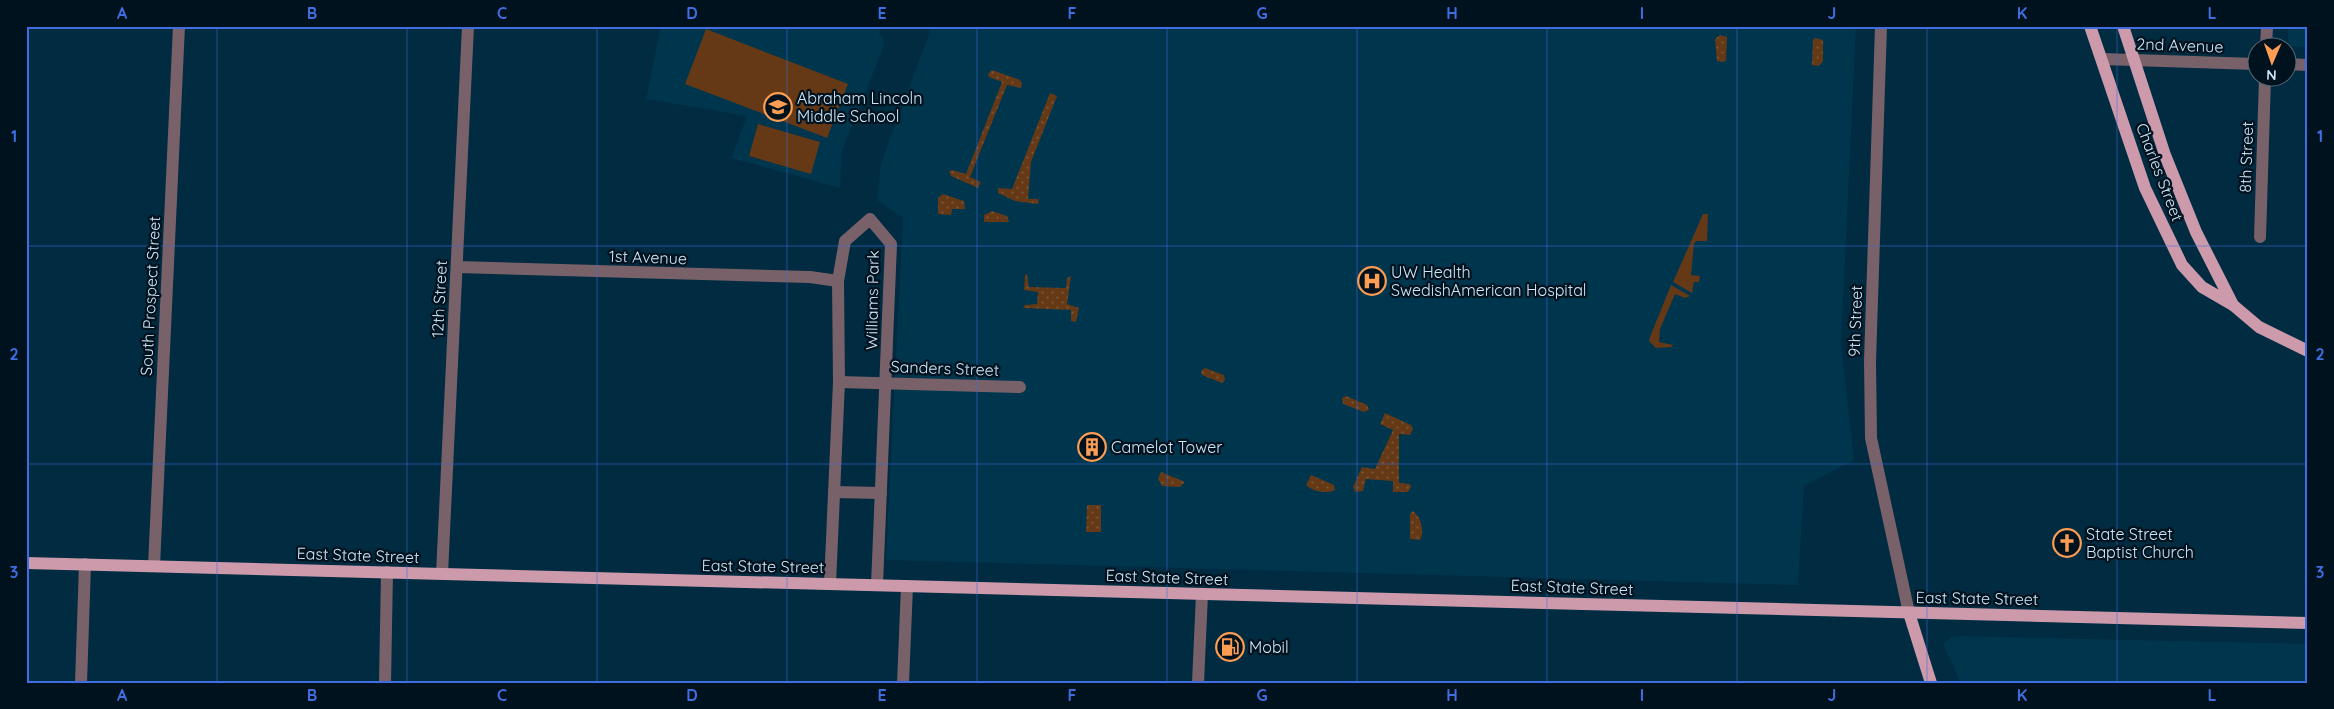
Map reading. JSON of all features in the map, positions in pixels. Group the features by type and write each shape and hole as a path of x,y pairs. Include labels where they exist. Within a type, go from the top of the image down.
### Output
{"main road":[{"name":"Charles Street","path":"2090,26 2146,188 2182,265 2202,288 2233,305 2259,327 2308,351"},
{"name":"Charles Street","path":"2123,26 2152,119 2179,190 2196,232 2233,305"},
{"name":"East State Street","path":"26,563 2308,623"},
{"path":"1909,613 1931,683"}],"street":[{"name":"South Prospect Street","path":"154,566 179,26"},
{"name":"12th Street","path":"442,574 468,26"},
{"name":"9th Street","path":"1881,26 1870,362 1872,438 1909,613"},
{"name":"2nd Avenue","path":"2102,59 2246,64"},
{"name":"8th Street","path":"2260,237 2265,88"},
{"name":"Williams Park","path":"830,584 839,382 838,281 845,241 870,219 891,244 877,585"},
{"name":"1st Avenue","path":"457,267 810,277 838,281"},
{"name":"Sanders Street","path":"839,382 1020,387"},
{"path":"834,492 881,493"},
{"path":"81,683 85,564"},
{"path":"385,683 387,572"},
{"path":"904,683 907,586"},
{"path":"1198,683 1202,594"}],"shaded area":[{"name":"Abraham Lincoln Middle School","path":"661,26 882,26 879,35 883,37 884,46 842,151 840,188 731,158 747,116 646,99"},
{"name":"UW Health SwedishAmerican Hospital","path":"932,26 1856,26 1841,344 1854,460 1804,486 1798,585 886,560 903,218 877,200 881,163"},
{"path":"2288,26 2308,26 2308,48 2296,47 2296,38 2288,38"},
{"path":"706,29 848,84 827,138 685,84"},
{"path":"1720,35 1727,37 1726,61 1722,62 1717,61 1715,39"},
{"path":"1815,38 1823,40 1823,61 1819,66 1812,65 1813,40"},
{"path":"992,70 1020,80 1022,84 1021,88 1007,85 970,177 981,182 978,188 951,176 949,171 952,170 966,174 1002,82 989,77 988,74"},
{"path":"1050,93 1057,96 1031,162 1028,199 1038,199 1039,202 1038,204 1015,201 998,193 998,188 1012,189"},
{"path":"758,124 820,142 811,174 749,156"},
{"path":"943,194 964,201 965,209 952,209 951,215 938,214 938,198"},
{"path":"992,211 1007,216 1009,222 984,222 984,215"},
{"path":"1703,214 1708,214 1707,241 1696,241 1694,244 1691,275 1700,276 1699,282 1694,282 1692,293 1673,282"},
{"path":"1027,274 1029,287 1066,288 1067,278 1071,276 1067,304 1079,308 1076,322 1071,321 1071,310 1023,308 1025,305 1037,304 1038,292 1024,290 1025,275"},
{"path":"1671,285 1690,296 1685,298 1675,294 1660,329 1659,342 1673,345 1672,347 1656,348 1649,341"},
{"path":"1205,368 1224,375 1225,380 1222,383 1202,375 1201,371"},
{"path":"1346,396 1367,405 1369,410 1364,412 1343,404 1342,398"},
{"path":"1385,413 1411,425 1413,429 1410,435 1399,434 1399,483 1410,484 1411,487 1408,492 1393,492 1393,481 1366,479 1363,491 1355,492 1353,487 1362,467 1375,469 1393,430 1380,424"},
{"path":"1161,472 1184,483 1180,487 1162,486 1158,479"},
{"path":"1311,475 1334,485 1335,490 1320,492 1312,489 1306,485"},
{"path":"1087,505 1101,505 1101,532 1086,532"},
{"path":"1413,511 1421,524 1422,533 1420,540 1410,539 1410,514"},
{"path":"1951,637 2308,644 2308,683 1961,683 1943,645"}],"place":[{"name":"Abraham Lincoln Middle School","path":"778,107"},
{"name":"UW Health SwedishAmerican Hospital","path":"1372,281"},
{"name":"Camelot Tower","path":"1092,447"},
{"name":"State Street Baptist Church","path":"2067,543"},
{"name":"Mobil","path":"1230,647"}]}
